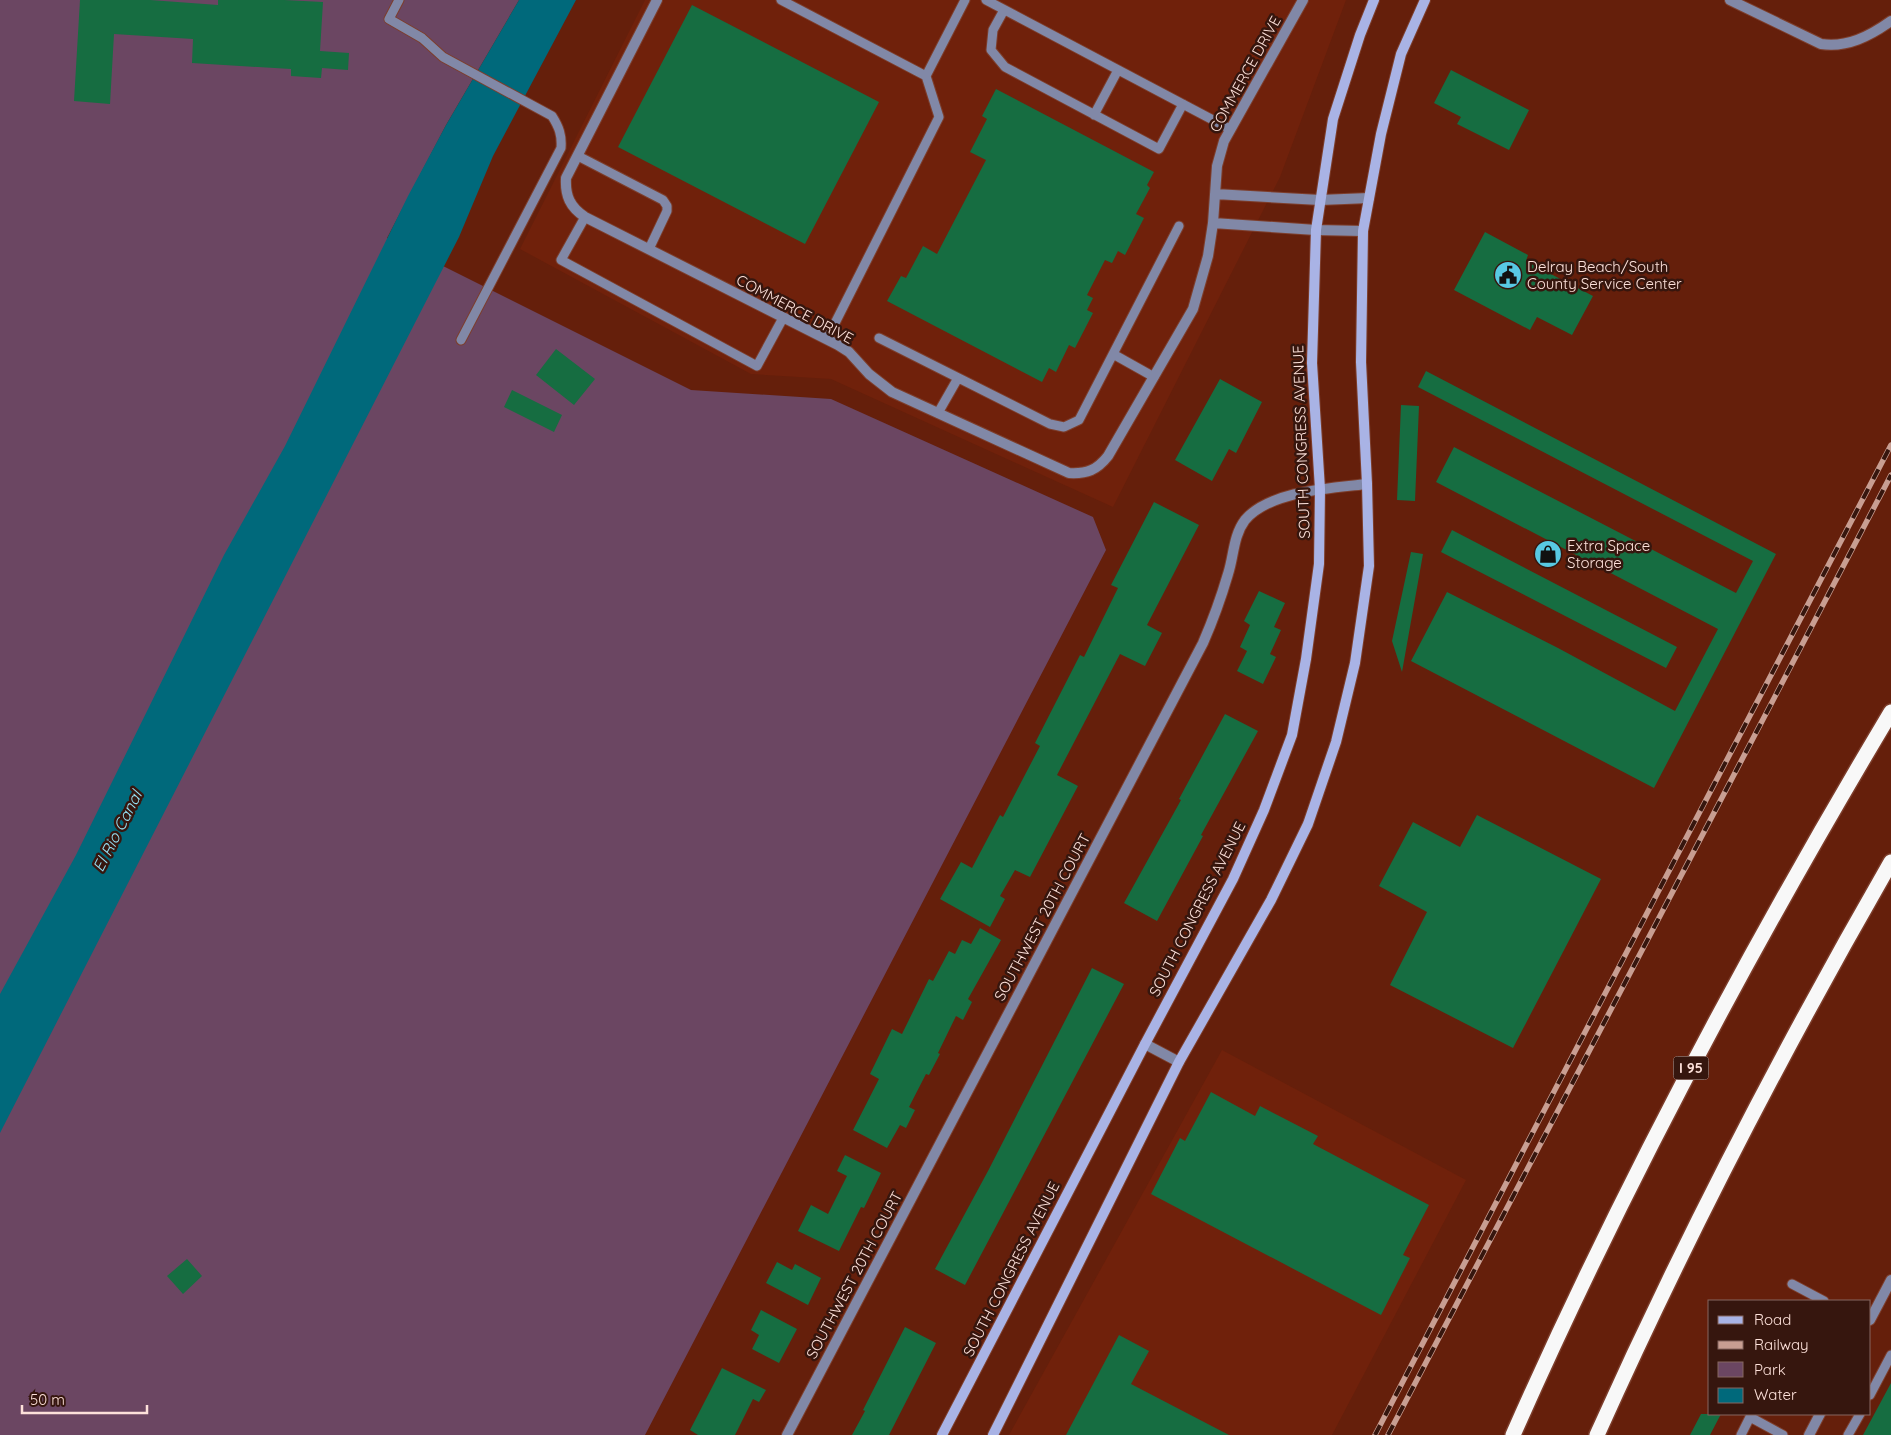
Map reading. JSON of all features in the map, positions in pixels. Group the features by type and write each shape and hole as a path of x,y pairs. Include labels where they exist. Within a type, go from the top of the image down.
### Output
{"highway":[{"name":"I 95","path":"1513,1435 1593,1265 1682,1084 1792,884 1891,712"},
{"path":"1597,1435 1651,1317 1732,1154 1774,1073 1891,862"}],"main road":[{"name":"SOUTH CONGRESS AVENUE","path":"944,1434 1145,1044 1233,879 1264,810 1292,735 1306,659 1319,564 1320,489 1312,363 1316,230 1333,119 1360,35 1374,0"},
{"path":"993,1435 1179,1062 1271,900 1308,824 1336,742 1355,663 1369,566 1361,362 1363,231 1380,134 1401,54 1425,0"}],"street":[{"name":"COMMERCE DRIVE","path":"657,0 566,178 568,201 572,206 585,217 827,339 848,352 869,374 892,392 1069,473 1080,474 1092,471 1101,465 1108,456 1193,309 1208,256 1220,153 1230,128 1303,0"},
{"path":"1730,0 1821,44 1831,46 1856,41 1891,21"},
{"path":"1214,194 1320,200 1369,198"},
{"path":"1213,223 1316,230 1363,231"},
{"name":"SOUTHWEST 20TH COURT","path":"787,1435 1203,643 1217,610 1229,572 1238,532 1254,511 1265,504 1320,489 1367,484"},
{"path":"1145,1044 1179,1062"},
{"path":"1871,1318 1891,1280"},
{"path":"1809,1435 1819,1415"}],"lane":[{"path":"399,0 389,19 422,38 443,57 552,116 558,125 562,137 561,148 461,340"},
{"path":"781,0 926,76 939,117 827,339"},
{"path":"926,76 965,0"},
{"path":"986,0 1230,128"},
{"path":"1004,10 993,30 991,50 1005,67 1094,115 1159,149 1183,104"},
{"path":"1094,115 1118,70"},
{"path":"578,156 663,200 667,206 667,211 649,249"},
{"path":"585,217 562,260 757,366 784,318"},
{"path":"879,338 1050,424 1064,427 1079,420 1179,226"},
{"path":"1113,354 1154,377"},
{"path":"938,413 958,378"},
{"path":"1792,1284 1822,1300"},
{"path":"1871,1388 1891,1354"},
{"path":"1848,1435 1859,1415"},
{"path":"1741,1435 1750,1417 1783,1435"}],"shaded area":[{"path":"645,0 1346,0 1280,177 1113,507 831,379 751,374 520,249"},
{"path":"1222,1050 1466,1180 1332,1435 1009,1435"}],"green space":[{"path":"0,0 519,0 446,125 387,238 691,390 831,399 1093,517 1106,550 645,1435 0,1435"}],"water":[{"name":"El Rio Canal","path":"519,0 576,0 493,156 459,237 0,1133 0,994 76,855 224,555 285,446 408,196 446,125"}],"building":[{"path":"80,0 150,0 218,5 218,0 323,2 320,51 349,53 348,70 322,68 321,78 291,76 291,69 192,63 193,39 114,34 110,104 74,101"},
{"path":"692,5 879,102 805,244 618,147"},
{"path":"1451,70 1529,110 1509,150 1457,124 1461,117 1434,103"},
{"path":"996,89 1154,172 1147,185 1150,188 1136,214 1144,218 1125,255 1118,251 1112,263 1105,260 1087,295 1093,298 1087,310 1093,313 1075,348 1069,345 1056,372 1049,368 1042,382 887,301 901,276 906,278 923,246 937,254 986,160 970,152 987,119 982,116"},
{"name":"Delray Beach/South County Service Center","path":"1485,232 1528,255 1526,261 1593,296 1572,335 1537,317 1530,330 1454,290"},
{"path":"556,349 595,379 574,405 536,375"},
{"path":"1426,371 1776,554 1654,788 1411,661 1447,592 1558,648 1675,711 1718,629 1436,482 1454,447 1736,593 1753,561 1418,387"},
{"path":"1220,379 1262,402 1236,453 1229,449 1212,481 1175,460"},
{"path":"512,390 562,415 554,432 504,407"},
{"path":"1401,405 1419,406 1415,501 1397,500"},
{"path":"1154,502 1199,525 1147,625 1162,633 1145,666 1120,654 1057,775 1078,786 1030,877 1015,870 1000,896 1005,899 990,927 940,899 961,862 972,868 1000,815 1003,817 1040,746 1035,743 1080,655 1084,657 1118,588 1111,585"},
{"path":"1452,530 1677,647 1666,668 1441,552"},
{"path":"1411,552 1423,554 1402,672 1392,641"},
{"path":"1259,591 1285,603 1274,627 1281,630 1270,654 1276,657 1263,684 1237,671 1247,651 1240,647 1250,625 1244,621"},
{"path":"1225,714 1258,731 1201,835 1203,836 1157,921 1124,903 1181,800 1179,799"},
{"path":"1477,815 1601,879 1513,1048 1390,985 1427,912 1379,886 1413,822 1460,847"},
{"path":"980,928 1001,940 968,999 972,1002 963,1020 956,1016 938,1053 940,1054 929,1075 926,1074 909,1107 915,1110 906,1128 900,1125 887,1148 853,1130 879,1079 870,1074 892,1029 902,1034 929,979 933,981 949,951 955,954 962,940 971,944"},
{"path":"1092,968 1124,984 965,1285 935,1269 988,1171"},
{"path":"1211,1092 1255,1116 1260,1106 1318,1136 1313,1144 1429,1205 1403,1255 1410,1258 1381,1315 1151,1194 1180,1138 1185,1141"},
{"path":"845,1155 881,1173 864,1208 861,1207 839,1251 798,1231 811,1205 828,1214 847,1176 837,1171"},
{"path":"187,1259 202,1276 183,1294 167,1276"},
{"path":"777,1262 792,1270 795,1264 821,1278 808,1305 766,1283"},
{"path":"761,1310 797,1329 779,1363 752,1349 759,1335 751,1330"},
{"path":"905,1327 936,1343 889,1435 852,1435 865,1411 863,1410"},
{"path":"1119,1335 1149,1351 1131,1384 1229,1435 1066,1435"},
{"path":"722,1368 766,1390 759,1402 753,1399 735,1435 698,1435 690,1430"},
{"path":"1891,1383 1891,1435 1863,1435"},
{"path":"1701,1414 1720,1415 1710,1435 1690,1435"}],"railway":[{"path":"1375,1435 1891,445"},
{"path":"1388,1435 1891,475"}],"place":[{"name":"Delray Beach/South County Service Center","path":"1508,275"},
{"name":"Extra Space Storage","path":"1548,554"}]}
